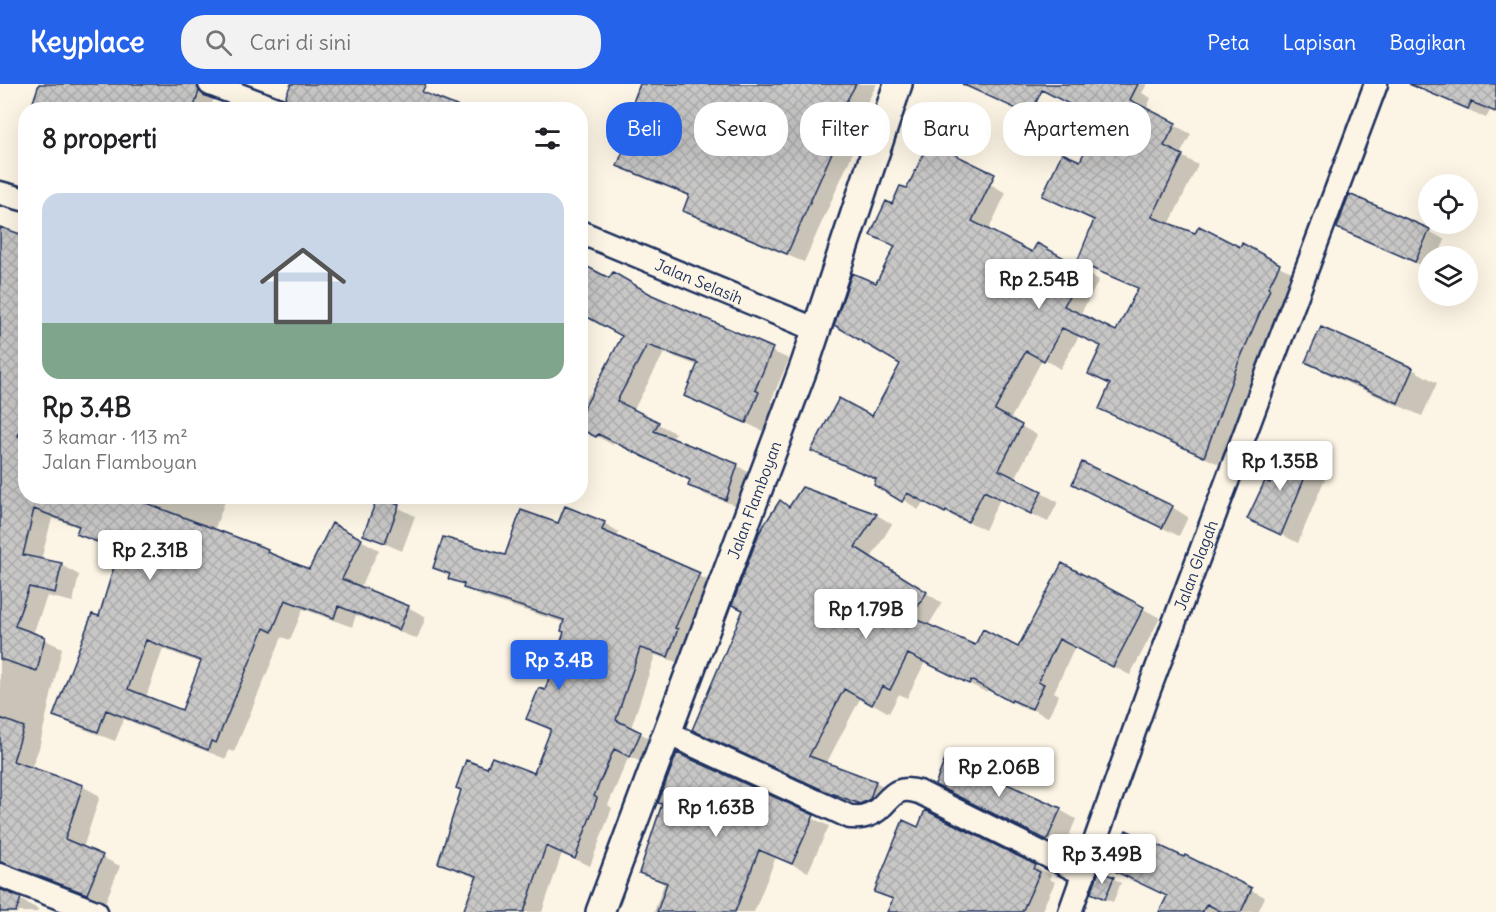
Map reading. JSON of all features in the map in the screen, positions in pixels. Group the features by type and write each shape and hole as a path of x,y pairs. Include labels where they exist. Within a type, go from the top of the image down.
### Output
{"street":[{"path":"210,84 258,102"},
{"name":"Jalan Flamboyan","path":"600,912 817,330 898,84"},
{"name":"Jalan Glagah","path":"1070,912 1147,695 1376,84"},
{"path":"0,193 18,198"},
{"name":"Jalan Selasih","path":"588,235 817,330"},
{"path":"667,733 850,817 866,816 880,807 894,792 906,788 919,792 1084,874"},
{"path":"0,874 96,912"}],"building":[{"path":"39,84 197,84 199,91 196,102 33,102"},
{"path":"291,84 426,84 422,92 447,102 287,102 285,98"},
{"path":"640,84 856,84 846,102 800,102 800,156 830,156 787,254 683,211 689,195 617,166 621,156 682,156 682,102 633,102"},
{"path":"962,84 1138,84 1130,100 1134,102 1065,102 1042,90 1036,102 1003,103"},
{"path":"1409,84 1496,84 1496,112 1471,102 1468,109"},
{"path":"1151,110 1176,123 1164,146 1183,155 1152,217 1195,233 1199,226 1240,247 1242,243 1280,264 1237,366 1204,457 1099,409 1110,384 1088,374 1101,346 1062,328 1044,361 1026,351 995,410 1022,425 999,470 1042,491 1031,514 984,491 968,522 907,493 902,502 874,485 876,479 811,451 839,398 872,416 900,364 834,325 852,273 876,283 895,246 870,235 886,201 892,204 900,186 907,188 922,156 958,156 995,174 972,221 1032,252 1037,243 1084,269 1064,306 1116,331 1138,288 1077,262 1094,220 1042,196 1061,156 1069,156 1080,161 1082,156 1151,156"},
{"path":"1349,194 1418,224 1418,234 1428,234 1422,246 1418,246 1415,262 1337,228"},
{"path":"0,227 18,233 18,504 148,504 268,549 267,552 309,569 332,523 362,539 342,579 409,606 399,630 338,606 334,618 285,600 272,632 264,628 216,743 211,741 208,750 106,710 98,732 53,716 92,614 99,616 119,550 76,534 79,526 34,509 23,555 62,563 55,593 29,587 15,626 45,637 37,671 0,659","holes":["146,640 201,661 182,710 128,689"]},
{"path":"588,267 609,278 613,272 652,295 773,348 755,390 759,392 746,423 684,396 698,363 647,345 617,401 659,422 654,431 738,464 726,500 688,486 690,480 598,434 596,437 588,433 588,401 622,336 588,317"},
{"path":"1321,327 1413,368 1398,403 1305,362"},
{"path":"1282,449 1312,460 1281,535 1247,519 1265,481 1270,483"},
{"path":"1082,462 1173,506 1162,528 1072,484"},
{"path":"802,487 877,514 855,547 927,592 911,617 975,645 983,629 1018,647 1062,563 1144,607 1113,667 1059,639 1038,682 1044,684 1032,709 1012,700 1011,702 971,680 969,684 908,654 890,690 882,686 872,705 844,689 809,756 876,781 870,799 860,804 825,791 692,730 743,610 732,605 759,533 780,500 789,507"},
{"path":"375,504 399,505 385,543 363,535"},
{"path":"565,506 605,522 602,530 700,573 675,628 678,629 668,657 640,648 616,720 641,732 630,757 614,749 594,796 597,798 575,859 546,846 524,912 463,912 477,876 438,863 461,790 456,788 466,760 487,768 492,757 534,773 551,729 526,719 539,688 545,690 564,632 561,631 564,620 463,588 464,584 448,579 450,574 433,568 443,537 505,555 521,510 558,523"},
{"path":"0,718 24,727 13,761 83,785 65,839 103,855 87,894 0,862"},
{"path":"677,753 814,815 792,864 759,850 735,912 657,912 667,883 639,873 662,804 658,803"},
{"path":"946,757 1061,808 1047,840 935,785"},
{"path":"925,810 1036,865 1034,869 1040,872 1022,912 887,912 893,899 874,892 903,820 918,827"},
{"path":"1126,830 1184,857 1185,855 1252,888 1241,912 1222,912 1207,904 1202,912 1159,912 1167,896 1108,868"},
{"path":"1099,871 1114,877 1105,899 1091,893"},
{"path":"0,889 21,898 16,912 0,912"}]}
